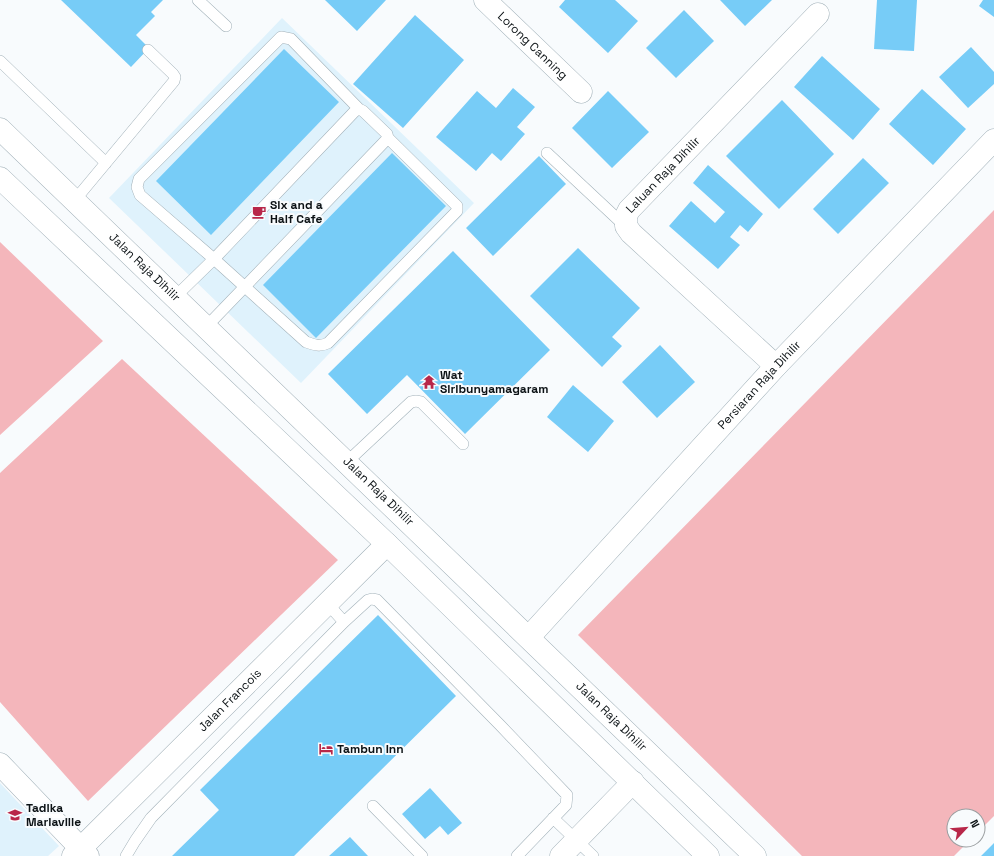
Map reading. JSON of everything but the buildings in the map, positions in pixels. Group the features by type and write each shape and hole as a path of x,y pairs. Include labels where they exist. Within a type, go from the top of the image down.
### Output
{"main road":[{"name":"Lorong Canning","path":"485,0 581,92"},
{"name":"Laluan Raja Dihilir","path":"776,366 636,238 626,226 626,216 630,210 818,14"},
{"name":"Jalan Raja Dihilir","path":"0,129 530,636 756,856"},
{"name":"Persiaran Raja Dihilir","path":"530,636 776,366 994,140"},
{"path":"0,178 387,544 708,856"},
{"name":"Jalan Francois","path":"81,853 387,544"},
{"path":"0,764 81,853"},
{"path":"561,856 633,782"}],"lane":[{"path":"198,0 226,26"},
{"path":"281,37 291,39 359,109 382,129 387,134 388,138 457,206 457,211 328,343 323,346 314,345 306,342 140,195 137,187 139,179 281,37"},
{"path":"75,200 174,81 175,77 173,74 148,50"},
{"path":"0,61 106,163"},
{"path":"176,296 214,259 355,111 359,109"},
{"path":"207,326 388,138"},
{"path":"547,153 626,226"},
{"path":"348,461 412,402 416,401 421,402 463,444"},
{"path":"126,856 135,840 151,818 344,622 368,600 372,599 377,600 499,724 567,796 566,805 518,856"},
{"path":"327,603 344,622"},
{"path":"373,806 422,856"},
{"path":"553,818 593,856"}],"shaded area":[{"path":"282,18 474,203 301,383 109,198"},
{"path":"994,210 994,816 986,824 986,808 946,808 946,848 962,848 954,856 802,856 578,635"},
{"path":"0,242 103,341 0,435"},
{"path":"122,359 338,560 88,801 0,702 0,473"},
{"name":"Tadika Mariaville","path":"0,783 59,846 48,856 0,856"}],"place":[{"name":"Six and a Half Cafe","path":"259,212"},
{"name":"Wat Siribunyamagaram","path":"429,382"},
{"name":"Tambun Inn","path":"326,749"},
{"name":"Tadika Mariaville","path":"15,815"}]}
